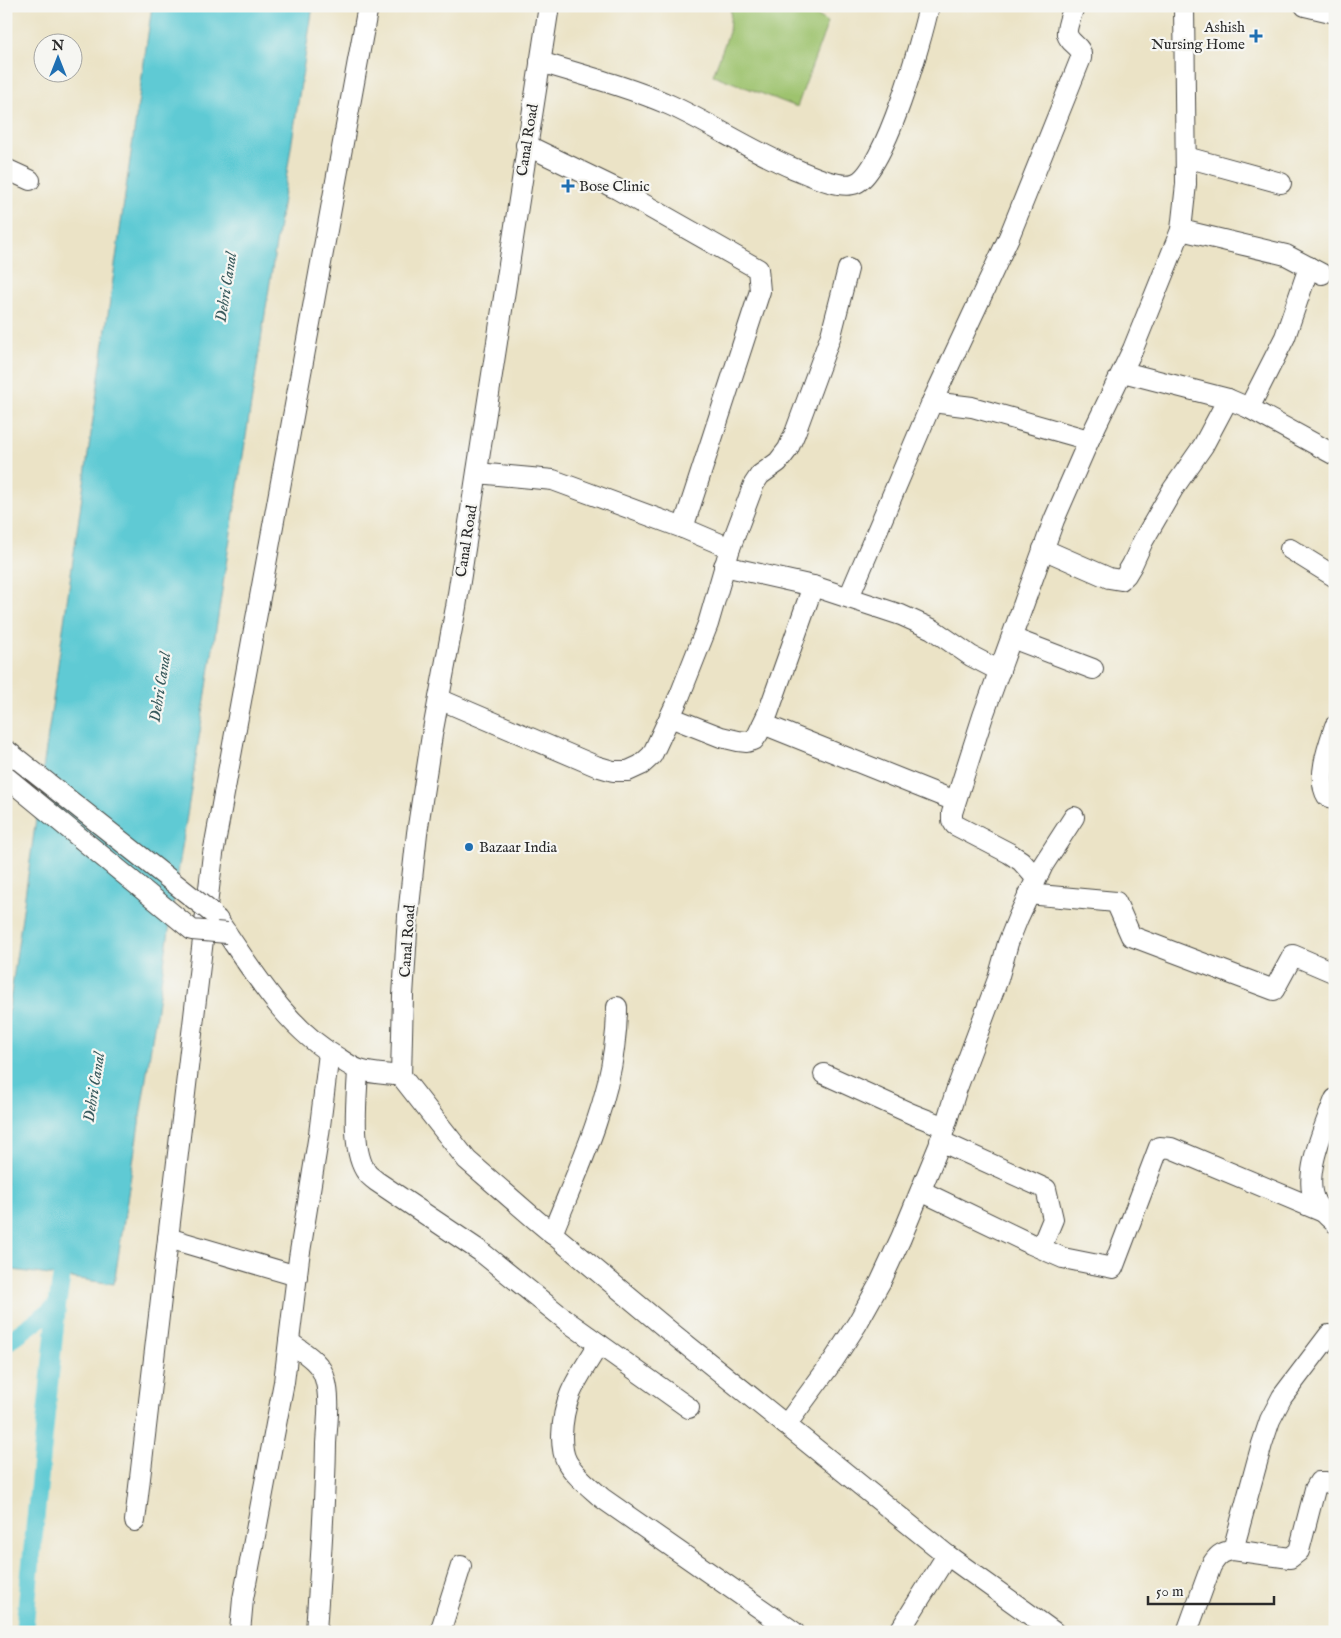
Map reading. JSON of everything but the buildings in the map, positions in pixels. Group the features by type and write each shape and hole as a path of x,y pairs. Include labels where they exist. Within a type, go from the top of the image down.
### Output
{"street":[{"path":"135,1521 213,854 368,6"},
{"name":"Canal Road","path":"401,1076 403,996 412,868 439,699 455,616 526,145 549,6"},
{"path":"540,62 610,83 661,102 787,166 815,177 842,184 856,184 862,179 881,151 909,78 929,6"},
{"path":"849,597 918,439 932,402 1009,237 1081,58 1080,50 1070,39 1067,32 1074,6"},
{"path":"1032,886 1021,861 956,825 952,820 952,813 1043,549 1068,486 1123,372 1181,230 1186,184 1184,6"},
{"path":"1305,6 1335,12"},
{"path":"526,145 618,189 758,269 760,291 683,528"},
{"path":"1186,157 1281,183"},
{"path":"6,169 30,180"},
{"path":"1181,230 1286,255 1316,270 1249,408"},
{"path":"439,699 613,772 628,772 642,765 652,755 670,717 708,624 727,557 754,484 760,476 778,462 788,449 795,433 831,336 848,269"},
{"path":"1123,372 1228,400 1249,408 1335,455"},
{"path":"1043,549 1109,578 1121,580 1132,565 1142,541 1173,489 1203,446 1228,400"},
{"path":"932,402 972,407 1089,440"},
{"path":"476,473 553,480 683,528 727,557 901,615 932,629 971,656 1000,671"},
{"path":"1290,549 1335,577"},
{"path":"670,717 721,737 747,742 754,740 763,724 782,670 792,649 813,586"},
{"path":"1012,638 1093,669"},
{"path":"763,724 955,801"},
{"path":"1335,726 1324,764 1322,783 1323,791 1327,796 1335,799"},
{"path":"6,750 212,913 278,1005 302,1030 329,1053 358,1070 401,1076 467,1160 552,1234 947,1555 1054,1632"},
{"path":"6,777 192,930 227,933"},
{"path":"786,1425 833,1361 857,1324 881,1281 921,1191 943,1134 956,1091 998,979 1008,943 1032,886 1074,817"},
{"path":"1032,886 1116,902 1131,936 1274,990 1293,955 1335,973"},
{"path":"552,1234 580,1165 603,1099 614,1050 618,1007"},
{"path":"240,1632 243,1599 284,1382 329,1053"},
{"path":"358,1070 356,1129 361,1162 367,1173 480,1251 568,1322 689,1408"},
{"path":"824,1074 912,1114 943,1134 1046,1189 1053,1220 1041,1248"},
{"path":"1328,1217 1315,1202 1311,1190 1310,1176 1335,1099"},
{"path":"921,1191 1062,1258 1113,1268 1159,1147 1171,1148 1328,1217"},
{"path":"168,1238 297,1276"},
{"path":"1232,1550 1270,1420 1282,1397 1333,1333"},
{"path":"289,1342 321,1368 326,1380 325,1495 316,1632"},
{"path":"599,1344 572,1388 566,1403 562,1424 562,1443 566,1462 602,1498 794,1632"},
{"path":"1187,1632 1216,1557 1232,1550 1290,1558 1295,1556 1299,1552 1315,1489 1319,1482 1335,1485"},
{"path":"899,1632 947,1555"},
{"path":"440,1632 461,1566"}],"green space":[{"path":"725,6 806,6 806,9 828,22 797,107 713,75 729,32 731,9"}],"water":[{"path":"152,6 313,6 114,1284 6,1269 6,1029"}],"waterway":[{"name":"Dehri Canal","path":"6,1343 57,1306 65,1255"},
{"path":"24,1632 57,1306"}],"place":[{"name":"Ashish Nursing Home","path":"1256,36"},
{"name":"Bose Clinic","path":"568,186"},
{"name":"Bazaar India","path":"469,847"}]}
